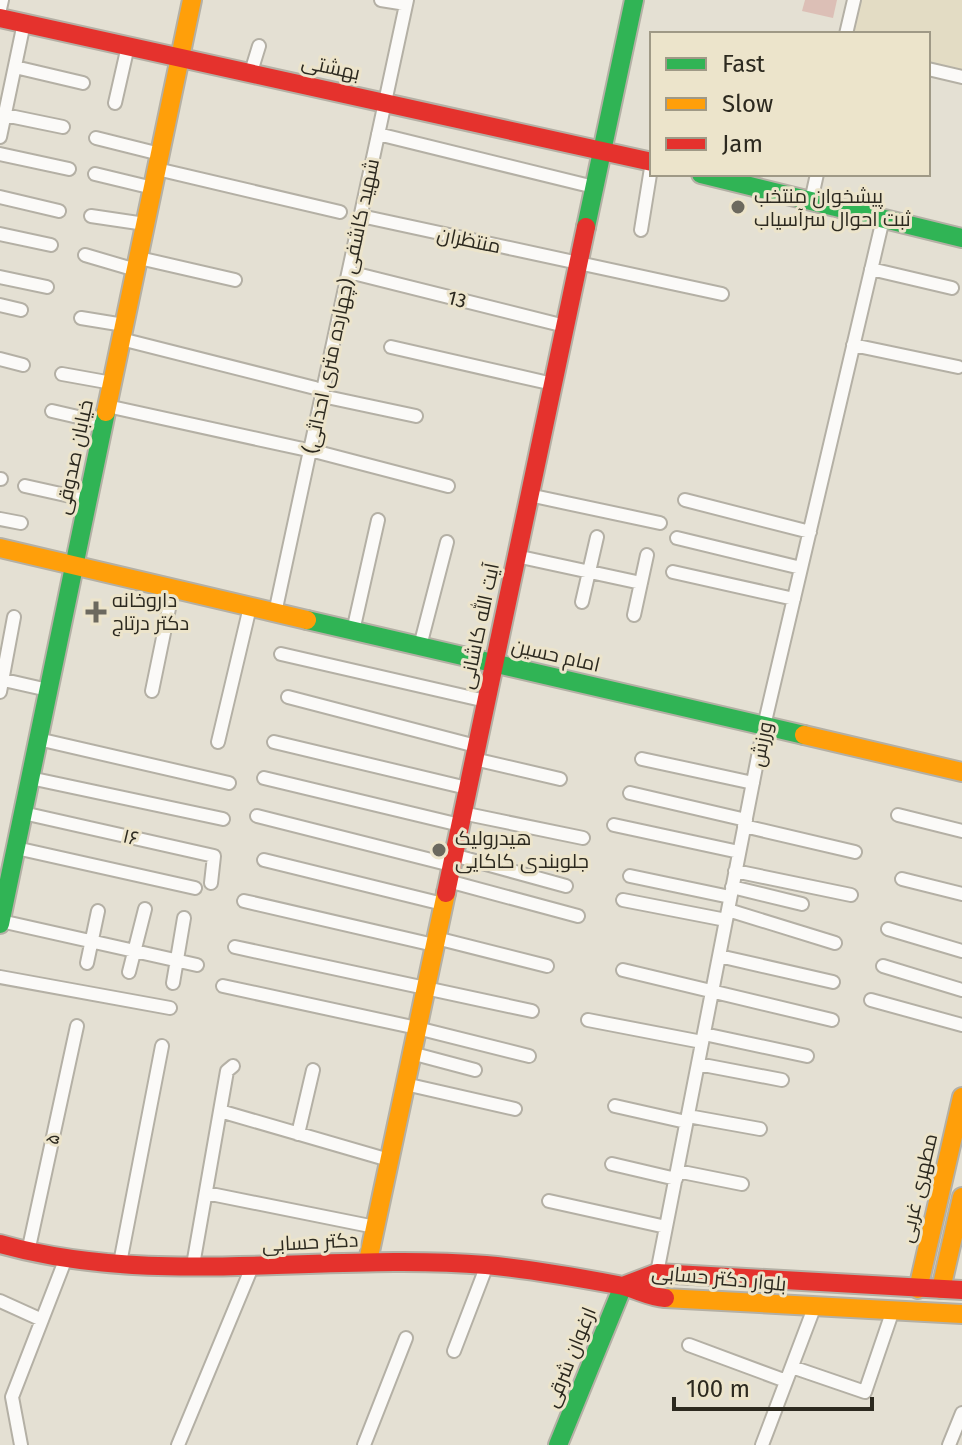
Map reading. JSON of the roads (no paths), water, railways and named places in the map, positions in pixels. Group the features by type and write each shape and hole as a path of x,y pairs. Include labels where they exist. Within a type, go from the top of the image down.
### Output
{"street":[{"path":"0,9 2,0"},
{"name":"خیابان صدوقی","path":"0,922 6,867 16,848 192,0"},
{"path":"381,0 407,2"},
{"path":"846,32 854,0"},
{"name":"آیت الله کاشانی","path":"368,1261 631,1"},
{"name":"شهید کاشفی (چهارده متری احداثی)","path":"275,613 318,392 349,272 407,2"},
{"name":"بهشتی","path":"0,18 650,161"},
{"path":"0,137 2,114 24,23"},
{"path":"115,103 128,46"},
{"path":"251,72 259,46"},
{"path":"0,69 83,83"},
{"path":"930,69 962,77"},
{"path":"2,114 63,127"},
{"path":"378,134 594,187"},
{"path":"96,138 158,161 340,212"},
{"path":"0,154 69,169"},
{"path":"95,174 153,188"},
{"path":"641,230 650,174"},
{"path":"712,176 962,238"},
{"path":"811,201 817,176"},
{"path":"0,197 59,211"},
{"path":"91,216 145,224"},
{"name":"منتظران","path":"361,216 722,294"},
{"name":"ورزش","path":"657,1273 764,726 883,219"},
{"path":"0,234 51,245"},
{"path":"85,255 235,280"},
{"path":"871,269 952,288"},
{"name":"13","path":"349,272 565,326"},
{"path":"0,277 47,287"},
{"path":"0,305 21,310"},
{"path":"81,318 219,365 416,416"},
{"path":"853,345 958,367"},
{"path":"391,347 553,384"},
{"path":"0,359 23,365"},
{"path":"62,374 112,383"},
{"path":"52,411 106,415 306,449 448,486"},
{"path":"25,486 88,500"},
{"path":"529,495 660,523"},
{"path":"685,500 810,532"},
{"path":"0,519 21,523"},
{"path":"353,631 378,520"},
{"path":"582,602 597,537"},
{"path":"677,538 801,568"},
{"path":"420,646 447,542"},
{"name":"امام حسین","path":"0,548 962,772"},
{"path":"634,615 647,555"},
{"path":"516,556 641,583"},
{"path":"673,572 794,599"},
{"path":"152,691 173,589"},
{"path":"218,742 250,607"},
{"path":"14,617 1,683 48,690"},
{"path":"281,654 486,701"},
{"path":"288,697 560,779"},
{"path":"38,739 229,783"},
{"path":"274,742 467,788"},
{"path":"642,759 753,783"},
{"path":"30,778 223,819"},
{"path":"264,778 461,819 583,838"},
{"path":"630,793 855,852"},
{"name":"۱۶","path":"23,813 214,856 211,883"},
{"path":"898,815 962,831"},
{"path":"257,816 451,867 566,886"},
{"path":"614,825 739,852"},
{"path":"16,848 195,888"},
{"path":"264,860 443,904"},
{"path":"451,867 578,916"},
{"path":"735,871 851,895"},
{"path":"630,876 729,904 835,943"},
{"path":"902,879 962,894"},
{"path":"623,900 802,904"},
{"path":"244,901 547,966"},
{"path":"129,972 145,909"},
{"path":"87,963 98,911"},
{"path":"173,983 184,918"},
{"path":"0,922 197,965"},
{"path":"888,929 962,951"},
{"path":"235,947 532,1011"},
{"path":"719,956 833,982"},
{"path":"883,966 962,990"},
{"path":"623,970 832,1020"},
{"path":"0,977 170,1008"},
{"path":"223,986 529,1056"},
{"path":"871,1000 962,1025"},
{"path":"588,1020 807,1056"},
{"name":"۵","path":"28,1252 77,1026"},
{"path":"120,1263 162,1046"},
{"path":"411,1053 475,1070"},
{"path":"698,1064 782,1080"},
{"path":"193,1265 227,1071 233,1066"},
{"path":"298,1134 313,1070"},
{"path":"405,1084 515,1109"},
{"name":"مطهری غربی","path":"918,1289 962,1097"},
{"path":"615,1106 760,1129"},
{"path":"220,1111 389,1160"},
{"path":"612,1164 742,1184"},
{"path":"206,1193 375,1227"},
{"path":"941,1289 962,1197"},
{"path":"549,1201 666,1227"},
{"path":"929,1237 931,1242 941,1247 951,1244"},
{"name":"دکتر حسابی","path":"0,1244 28,1252 120,1263 252,1267 368,1261 487,1265 623,1286"},
{"path":"21,1445 12,1397 66,1258"},
{"path":"454,1351 487,1265"},
{"path":"178,1445 252,1267"},
{"name":"بلوار دکتر حسابی","path":"623,1286 657,1273 962,1290"},
{"name":"بلوار دکتر حسابی","path":"623,1286 650,1297 962,1314"},
{"name":"ارغوان شرقی","path":"558,1445 623,1286"},
{"path":"0,1301 42,1320"},
{"path":"762,1445 814,1308"},
{"path":"792,1367 865,1392 893,1310"},
{"path":"364,1445 406,1338"},
{"path":"689,1345 786,1381"},
{"path":"949,1445 962,1413"}],"place":[{"name":"پیشخوان منتخب ثبت احوال سرآسیاب","path":"738,207"},
{"name":"داروخانه دکتر درتاج","path":"96,612"},
{"name":"هیدرولیک جلوبندی کاکایی","path":"439,850"}]}
